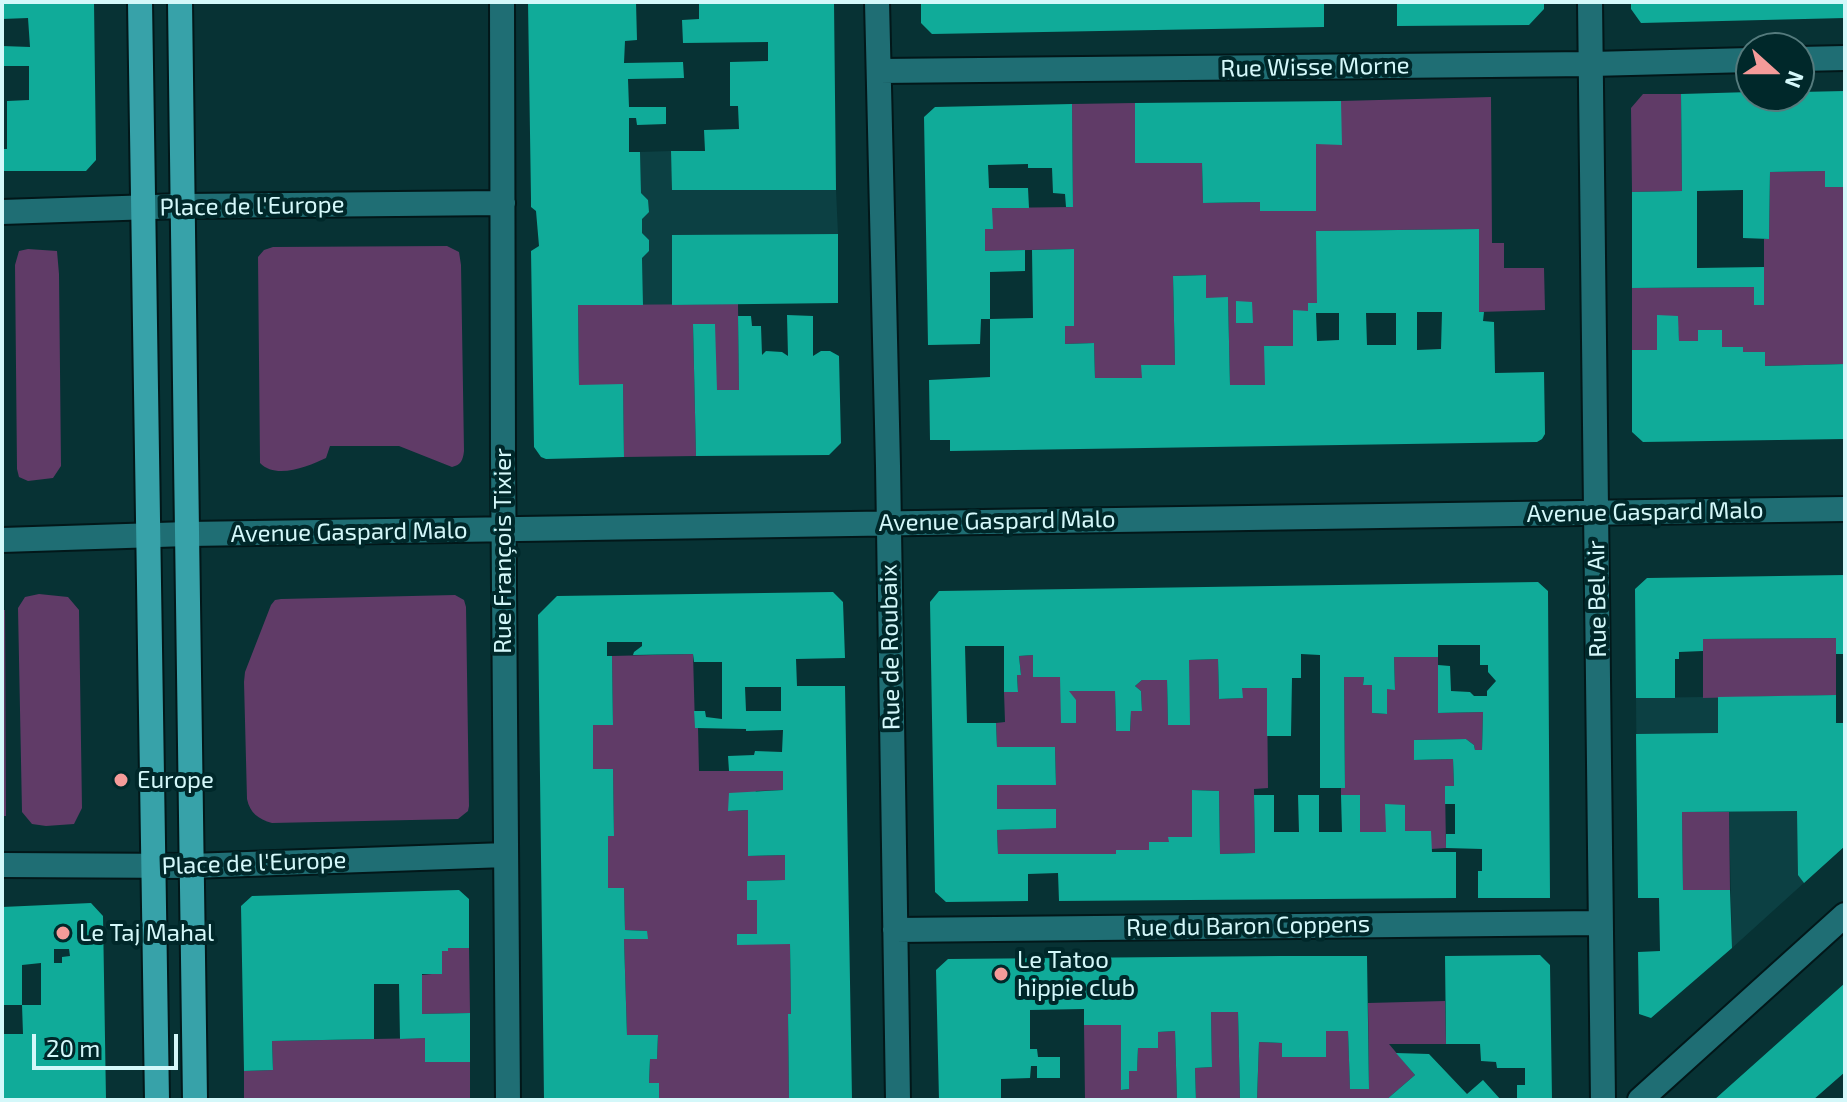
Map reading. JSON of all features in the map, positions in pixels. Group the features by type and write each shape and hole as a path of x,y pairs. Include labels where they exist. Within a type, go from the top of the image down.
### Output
{"main road":[{"path":"140,2 157,1100"},
{"path":"180,2 195,1100"}],"street":[{"name":"Rue François Tixier","path":"502,2 508,1100"},
{"name":"Rue de Roubaix","path":"877,2 898,1100"},
{"name":"Rue Bel Air","path":"1590,2 1603,1100"},
{"path":"1815,59 1845,58"},
{"name":"Rue Wisse Morne","path":"879,71 1735,60"},
{"name":"Place de l'Europe","path":"2,212 183,206 503,203"},
{"name":"Avenue Gaspard Malo","path":"2,540 188,534 1845,509"},
{"name":"Place de l'Europe","path":"2,865 190,866 506,855"},
{"path":"1640,1100 1845,915"},
{"name":"Rue du Baron Coppens","path":"895,930 1600,923"}],"shaded area":[{"path":"1643,94 1681,94 1682,191 1632,192 1631,108"},
{"path":"1491,97 1492,243 1504,243 1504,268 1544,268 1545,310 1479,312 1479,229 1317,231 1317,303 1308,303 1308,311 1293,311 1293,346 1265,385 1230,385 1228,298 1206,298 1205,275 1173,276 1175,365 1142,365 1142,378 1095,378 1094,343 1065,344 1065,326 1074,325 1074,249 985,251 985,229 992,229 992,208 1073,207 1072,104 1135,103 1135,163 1202,163 1203,203 1260,202 1260,211 1315,211 1316,144 1341,144 1341,101"},
{"path":"671,151 673,190 836,190 838,234 672,236 672,305 643,305 642,258 649,251 649,241 642,233 642,219 648,200 641,193 640,152"},
{"path":"1825,171 1845,187 1845,364 1765,366 1765,352 1743,352 1742,347 1722,347 1722,330 1698,330 1698,341 1679,341 1677,316 1657,316 1657,350 1632,350 1632,288 1754,287 1754,305 1764,305 1764,239 1769,238 1770,172"},
{"path":"447,246 459,252 461,265 464,451 459,463 452,467 399,446 330,446 326,458 293,470 275,471 260,463 258,257 264,250 273,247"},
{"path":"19,251 57,251 61,466 53,478 28,481 19,477 17,469 15,265"},
{"path":"738,304 739,390 717,390 693,325 696,456 624,457 623,385 579,385 578,305"},
{"path":"39,594 68,597 79,610 82,808 74,824 32,824 22,812 18,608 25,597"},
{"path":"455,595 464,600 466,607 468,811 458,819 272,823 255,815 247,799 244,682 245,672 275,600"},
{"path":"2,610 5,610 6,816 2,816"},
{"path":"1836,638 1836,695 1703,698 1703,639"},
{"path":"693,654 699,771 783,771 783,790 756,791 729,811 748,810 749,856 785,855 785,880 747,881 747,900 757,900 757,934 737,935 737,944 790,944 789,1100 659,1100 659,1083 649,1083 650,1059 657,1059 658,1036 627,1035 624,939 647,939 647,931 625,930 624,888 608,888 608,836 614,836 613,769 593,769 593,725 613,725 612,656"},
{"path":"1033,655 1033,677 1060,677 1069,691 1115,691 1116,731 1130,731 1131,711 1142,711 1141,691 1135,686 1142,680 1167,680 1168,724 1189,725 1189,660 1218,659 1219,699 1242,698 1242,688 1267,688 1268,788 1254,789 1255,853 1220,854 1219,791 1193,790 1192,837 1169,837 1169,842 1149,842 1149,850 1117,850 1116,854 998,854 997,830 1056,827 1056,809 997,809 997,785 1056,784 1055,747 997,747 996,723 1005,722 1004,692 1018,691 1017,675 1021,675 1019,656"},
{"path":"1394,657 1438,657 1438,713 1483,712 1482,750 1475,750 1466,739 1414,740 1414,760 1453,759 1454,786 1445,786 1446,848 1431,849 1405,831 1404,805 1386,805 1386,832 1360,832 1359,795 1341,795 1341,788 1345,787 1344,677 1364,677 1363,685 1372,685 1372,713 1386,714 1387,689 1395,689"},
{"path":"1836,695 1837,853 1732,948 1729,812 1637,814 1636,698"},
{"path":"1682,812 1729,812 1730,890 1683,890"},
{"path":"448,948 469,948 470,1013 422,1014 422,975 442,973 442,951 448,951"},
{"path":"1445,1001 1446,1044 1389,1044 1415,1075 1386,1100 1257,1100 1259,1042 1282,1043 1326,1057 1326,1031 1348,1031 1350,1088 1369,1089 1368,1003"},
{"path":"1211,1012 1238,1012 1240,1100 1196,1100 1195,1068 1212,1067"},
{"path":"1084,1025 1121,1025 1122,1090 1129,1089 1129,1071 1137,1070 1138,1048 1158,1048 1158,1032 1175,1031 1177,1100 1085,1100"},
{"path":"425,1038 426,1062 470,1062 470,1100 244,1100 244,1071 273,1070 272,1041"}],"building":[{"path":"2,2 94,2 96,160 86,171 2,171 2,149 7,149 7,101 29,100 29,66 2,66 2,46 30,47 28,18 2,19"},
{"path":"528,2 636,2 637,40 625,41 624,63 683,62 684,78 628,79 629,107 666,107 666,124 637,125 636,118 629,118 629,152 640,152 641,193 648,200 649,212 642,219 642,233 649,240 649,251 642,258 643,305 578,305 579,385 623,384 624,457 546,459 534,447 531,251 539,246 536,211 531,207"},
{"path":"699,2 834,2 836,190 672,190 671,151 705,151 704,130 739,129 738,106 730,106 730,62 768,61 768,42 683,43 682,20 699,19"},
{"path":"921,2 1324,2 1324,27 932,34 921,23"},
{"path":"1397,2 1544,2 1544,9 1529,25 1397,26"},
{"path":"1631,2 1845,2 1845,18 1641,23 1631,9"},
{"path":"1845,91 1845,187 1825,187 1825,171 1770,172 1769,239 1743,238 1743,190 1697,191 1697,268 1764,267 1764,305 1754,305 1754,287 1632,288 1632,192 1682,191 1681,94 1735,92 1735,112 1815,112 1815,92"},
{"path":"1341,101 1342,145 1316,144 1316,211 1260,211 1260,202 1203,203 1202,163 1135,163 1135,103"},
{"path":"1072,104 1073,207 1066,207 1065,194 1053,193 1052,168 1028,168 1028,164 988,165 989,188 1028,188 1029,208 992,208 993,229 985,229 985,251 1025,250 1025,271 990,272 990,319 981,319 980,344 928,345 924,117 935,107"},
{"path":"1479,229 1479,312 1484,312 1483,321 1494,322 1495,373 1544,372 1545,434 1542,439 1537,442 950,451 950,440 930,440 929,380 990,377 990,319 1033,318 1032,250 1074,249 1074,326 1065,326 1065,344 1094,343 1095,378 1142,378 1141,365 1175,365 1173,276 1206,275 1206,298 1228,297 1230,385 1265,385 1264,346 1293,346 1293,310 1308,311 1308,303 1317,303 1316,231","holes":["1417,312 1442,312 1441,349 1417,350","1316,313 1339,313 1339,340 1317,341","1366,313 1396,313 1396,345 1367,345"]},
{"path":"838,234 838,303 672,305 672,235"},
{"path":"1236,301 1252,302 1253,323 1236,323"},
{"path":"787,315 813,316 813,356 821,351 830,351 839,356 841,443 829,455 696,456 693,324 715,324 717,390 739,390 738,316 751,316 752,326 761,326 762,355 766,351 782,352 788,356"},
{"path":"1657,315 1678,316 1679,341 1698,341 1698,330 1722,330 1722,347 1743,347 1743,352 1765,352 1765,366 1845,364 1845,439 1643,442 1632,432 1632,350 1657,350"},
{"path":"1845,575 1845,654 1836,654 1836,638 1703,639 1703,651 1679,652 1679,659 1675,659 1675,698 1636,698 1635,589 1647,578"},
{"path":"1538,582 1548,591 1550,898 1478,898 1482,849 1446,848 1446,834 1455,834 1455,804 1445,804 1445,786 1454,786 1453,759 1414,760 1414,740 1466,739 1475,750 1482,750 1483,712 1438,713 1438,665 1450,666 1451,691 1487,696 1487,691 1496,681 1488,672 1488,665 1480,665 1480,645 1438,645 1438,657 1394,657 1395,690 1387,689 1387,714 1372,713 1372,685 1363,685 1364,677 1344,677 1345,788 1320,788 1320,655 1301,654 1301,678 1292,678 1291,736 1267,736 1267,688 1242,688 1243,698 1219,699 1218,659 1189,660 1190,725 1168,725 1167,680 1142,680 1135,686 1141,691 1142,711 1131,711 1130,731 1116,731 1115,691 1069,691 1076,700 1076,723 1061,723 1060,677 1033,677 1033,655 1019,656 1021,675 1017,675 1018,692 1004,692 1004,646 965,646 967,723 996,723 997,747 1055,747 1056,785 997,785 997,809 1056,809 1056,828 997,830 998,854 1116,854 1116,850 1149,850 1149,842 1169,842 1168,837 1192,837 1192,790 1219,791 1220,854 1255,853 1254,795 1274,795 1274,832 1299,832 1298,795 1319,795 1319,832 1342,832 1341,795 1360,795 1360,832 1386,832 1385,804 1405,805 1405,831 1431,831 1432,852 1456,852 1456,898 1059,901 1058,873 1028,874 1028,901 946,902 935,892 930,602 939,591"},
{"path":"833,592 843,602 845,658 796,659 797,686 845,686 852,1100 789,1100 790,944 737,945 737,934 757,934 757,900 747,900 747,881 785,880 785,855 748,856 748,810 728,811 729,793 783,790 783,771 729,771 728,756 754,755 755,751 782,752 783,730 695,728 694,711 705,711 706,717 722,719 722,662 694,662 693,654 633,655 642,642 607,642 607,656 612,656 613,725 593,725 593,769 613,769 614,836 608,836 608,888 624,888 625,930 647,931 648,939 624,939 627,1035 658,1035 657,1059 650,1059 649,1083 659,1083 659,1100 544,1100 538,615 557,596","holes":["745,687 781,687 781,711 746,711"]},
{"path":"1836,695 1836,723 1845,723 1845,846 1804,883 1798,875 1797,811 1682,812 1683,890 1730,890 1732,948 1651,1018 1639,1014 1638,952 1660,951 1659,898 1638,898 1636,734 1718,733 1718,697"},
{"path":"459,890 469,899 469,948 442,951 442,974 422,974 422,1014 470,1013 470,1062 425,1062 425,1038 400,1039 399,984 374,984 374,1039 272,1041 273,1070 244,1071 241,906 252,896"},
{"path":"91,903 103,916 106,1100 2,1100 2,1034 23,1034 22,1005 2,1005 2,907","holes":["54,949 69,949 70,956 62,957 62,963 54,963","41,963 41,1005 22,1005 22,965"]},
{"path":"1540,955 1550,965 1552,1100 1517,1100 1517,1085 1525,1085 1525,1068 1497,1068 1496,1062 1481,1061 1480,1044 1446,1044 1445,956"},
{"path":"1367,956 1369,1089 1350,1089 1348,1031 1326,1031 1326,1057 1282,1057 1282,1043 1259,1042 1257,1100 1240,1100 1238,1012 1211,1012 1212,1067 1195,1068 1196,1100 1177,1100 1175,1031 1158,1032 1158,1048 1138,1048 1137,1071 1129,1071 1129,1089 1121,1090 1121,1025 1084,1025 1084,1009 1030,1010 1030,1049 1037,1049 1038,1057 1060,1057 1060,1078 1037,1078 1037,1066 1031,1066 1030,1078 1001,1079 1001,1100 939,1100 936,970 948,959"},
{"path":"1845,983 1845,1072 1813,1100 1714,1100"},
{"path":"1396,1053 1429,1054 1467,1094 1483,1080 1501,1100 1386,1100 1415,1075"}],"place":[{"name":"Europe","path":"121,780"},
{"name":"Le Taj Mahal","path":"63,933"},
{"name":"Le Tatoo hippie club","path":"1001,974"}]}
